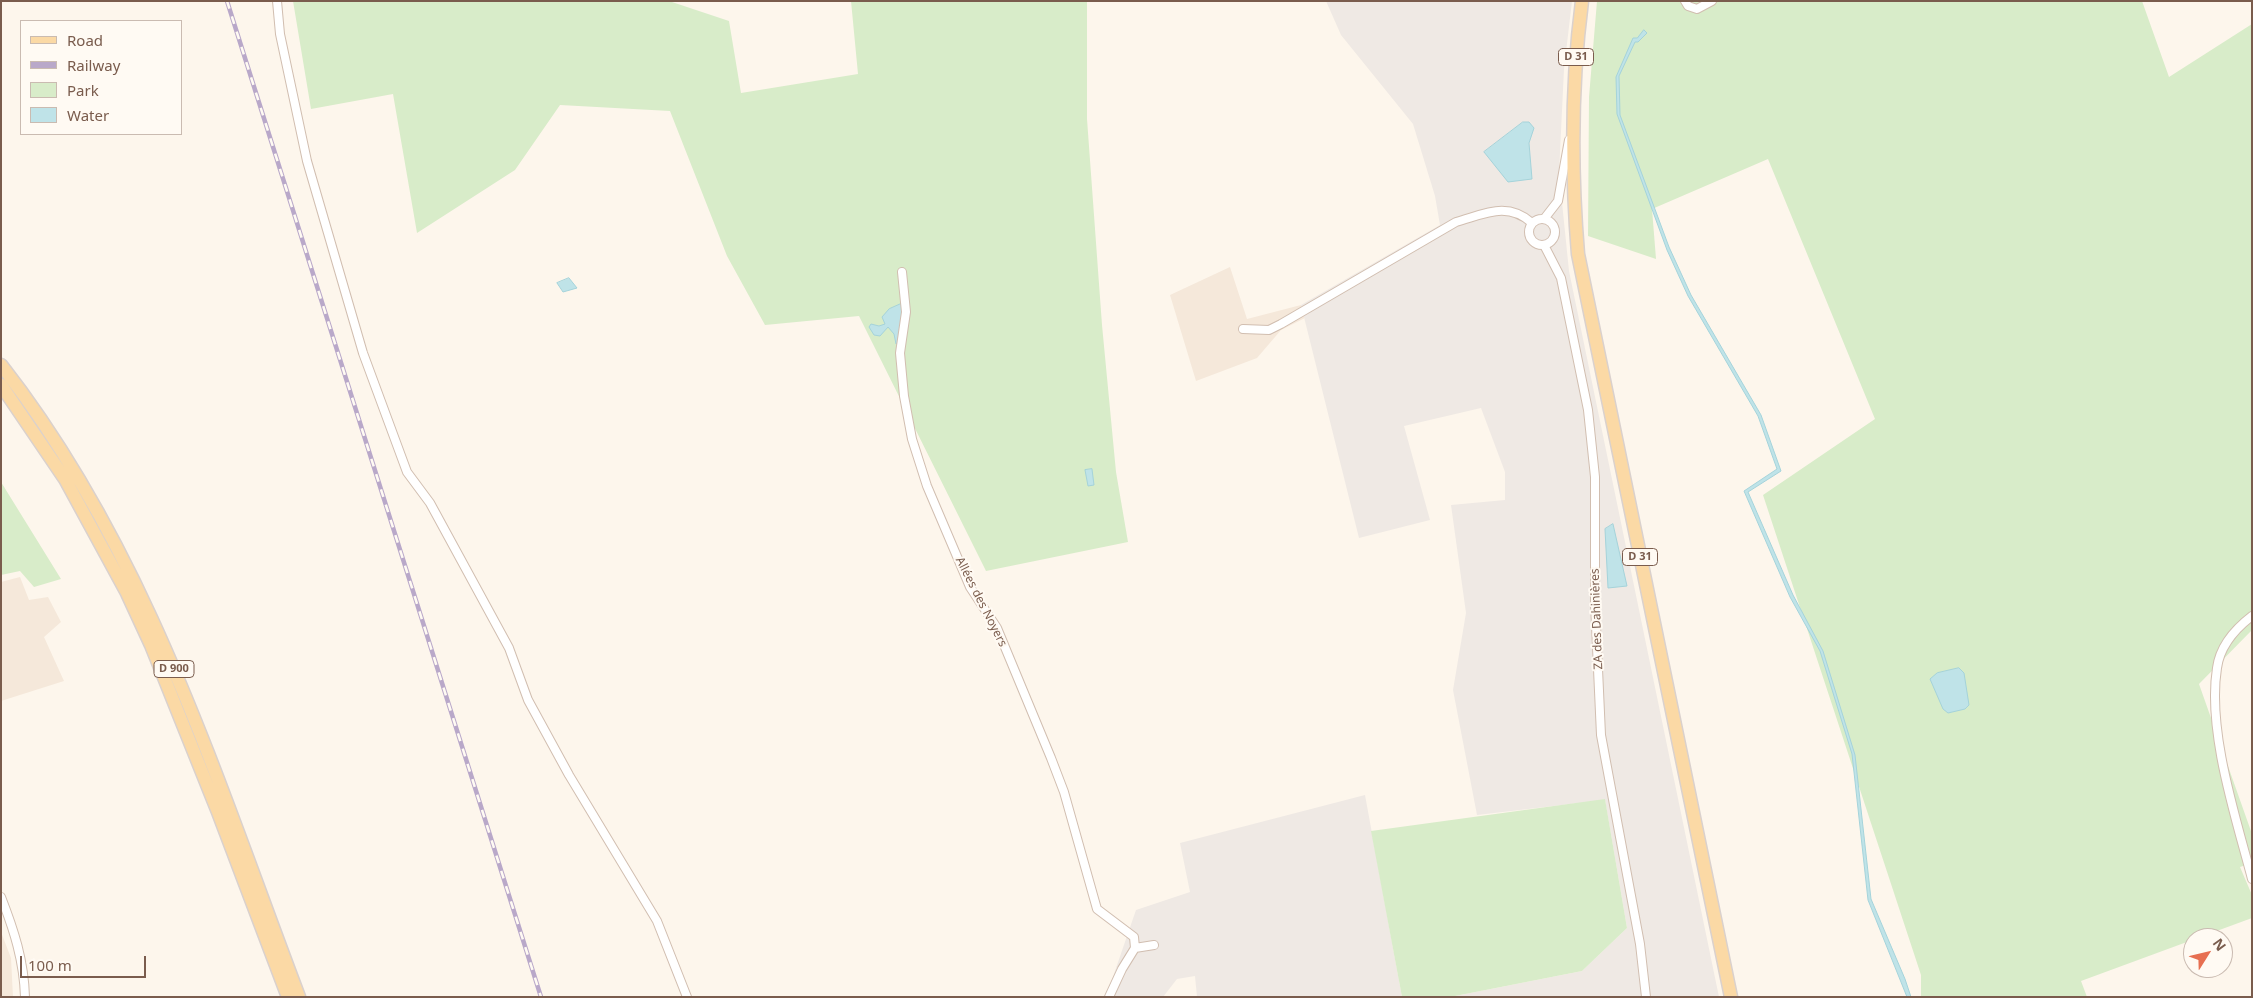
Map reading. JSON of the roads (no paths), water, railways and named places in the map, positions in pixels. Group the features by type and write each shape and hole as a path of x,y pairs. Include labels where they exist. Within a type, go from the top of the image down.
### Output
{"main road":[{"name":"D 31","path":"1582,1 1577,36 1573,114 1574,197 1578,254 1731,997"},
{"name":"D 900","path":"1,365 46,425 79,478 139,589 169,656 299,997"},
{"name":"D 900","path":"1,385 65,479 127,593 151,645 215,803 288,997"}],"street":[{"path":"277,1 280,34 307,161 363,353 407,472 430,503 509,648 528,700 569,775 656,920 687,997"},
{"path":"1685,1 1688,6 1697,9 1712,1"},
{"path":"1532,223 1544,219 1558,201 1562,188 1573,114"},
{"path":"1243,329 1269,330 1281,324 1456,222 1487,213 1514,211 1532,223"},
{"path":"1532,223 1530,236 1536,243 1544,245 1554,238 1555,230 1551,222 1544,219"},
{"name":"ZA des Dahinières","path":"1544,245 1561,278 1588,410 1595,477 1595,603 1602,735 1640,944 1646,997"},
{"name":"Allées des Noyers","path":"902,272 906,312 900,353 904,396 912,439 927,486 970,587 997,628 1051,758 1064,792 1097,910 1134,937 1135,948"},
{"path":"2252,616 2235,629 2229,638 2217,667 2215,700 2221,750 2252,879"},
{"path":"1,897 16,937 24,972 25,997"},
{"path":"1109,997 1122,969 1135,948 1154,945"}],"water":[{"path":"1644,30 1647,33 1638,42 1635,42 1619,76 1620,115 1669,247 1691,295 1761,415 1781,471 1748,492 1793,595 1823,651 1855,755 1871,899 1911,997 1907,997 1868,900 1852,754 1820,651 1790,597 1744,491 1777,469 1758,416 1688,296 1667,250 1617,114 1616,77 1633,38 1637,38"},
{"path":"1523,122 1529,122 1534,128 1529,143 1532,179 1508,182 1484,152"},
{"path":"569,278 577,288 563,292 557,283"},
{"path":"903,303 901,342 896,344 894,334 888,327 880,336 874,335 869,327 871,324 879,326 885,324 882,317 889,309"},
{"path":"1092,469 1094,485 1088,486 1085,470"},
{"path":"1613,524 1627,586 1608,588 1605,529"},
{"path":"1959,668 1964,673 1969,705 1965,709 1948,713 1943,709 1930,679 1937,673"}],"railway":[{"path":"227,1 541,997"}]}
